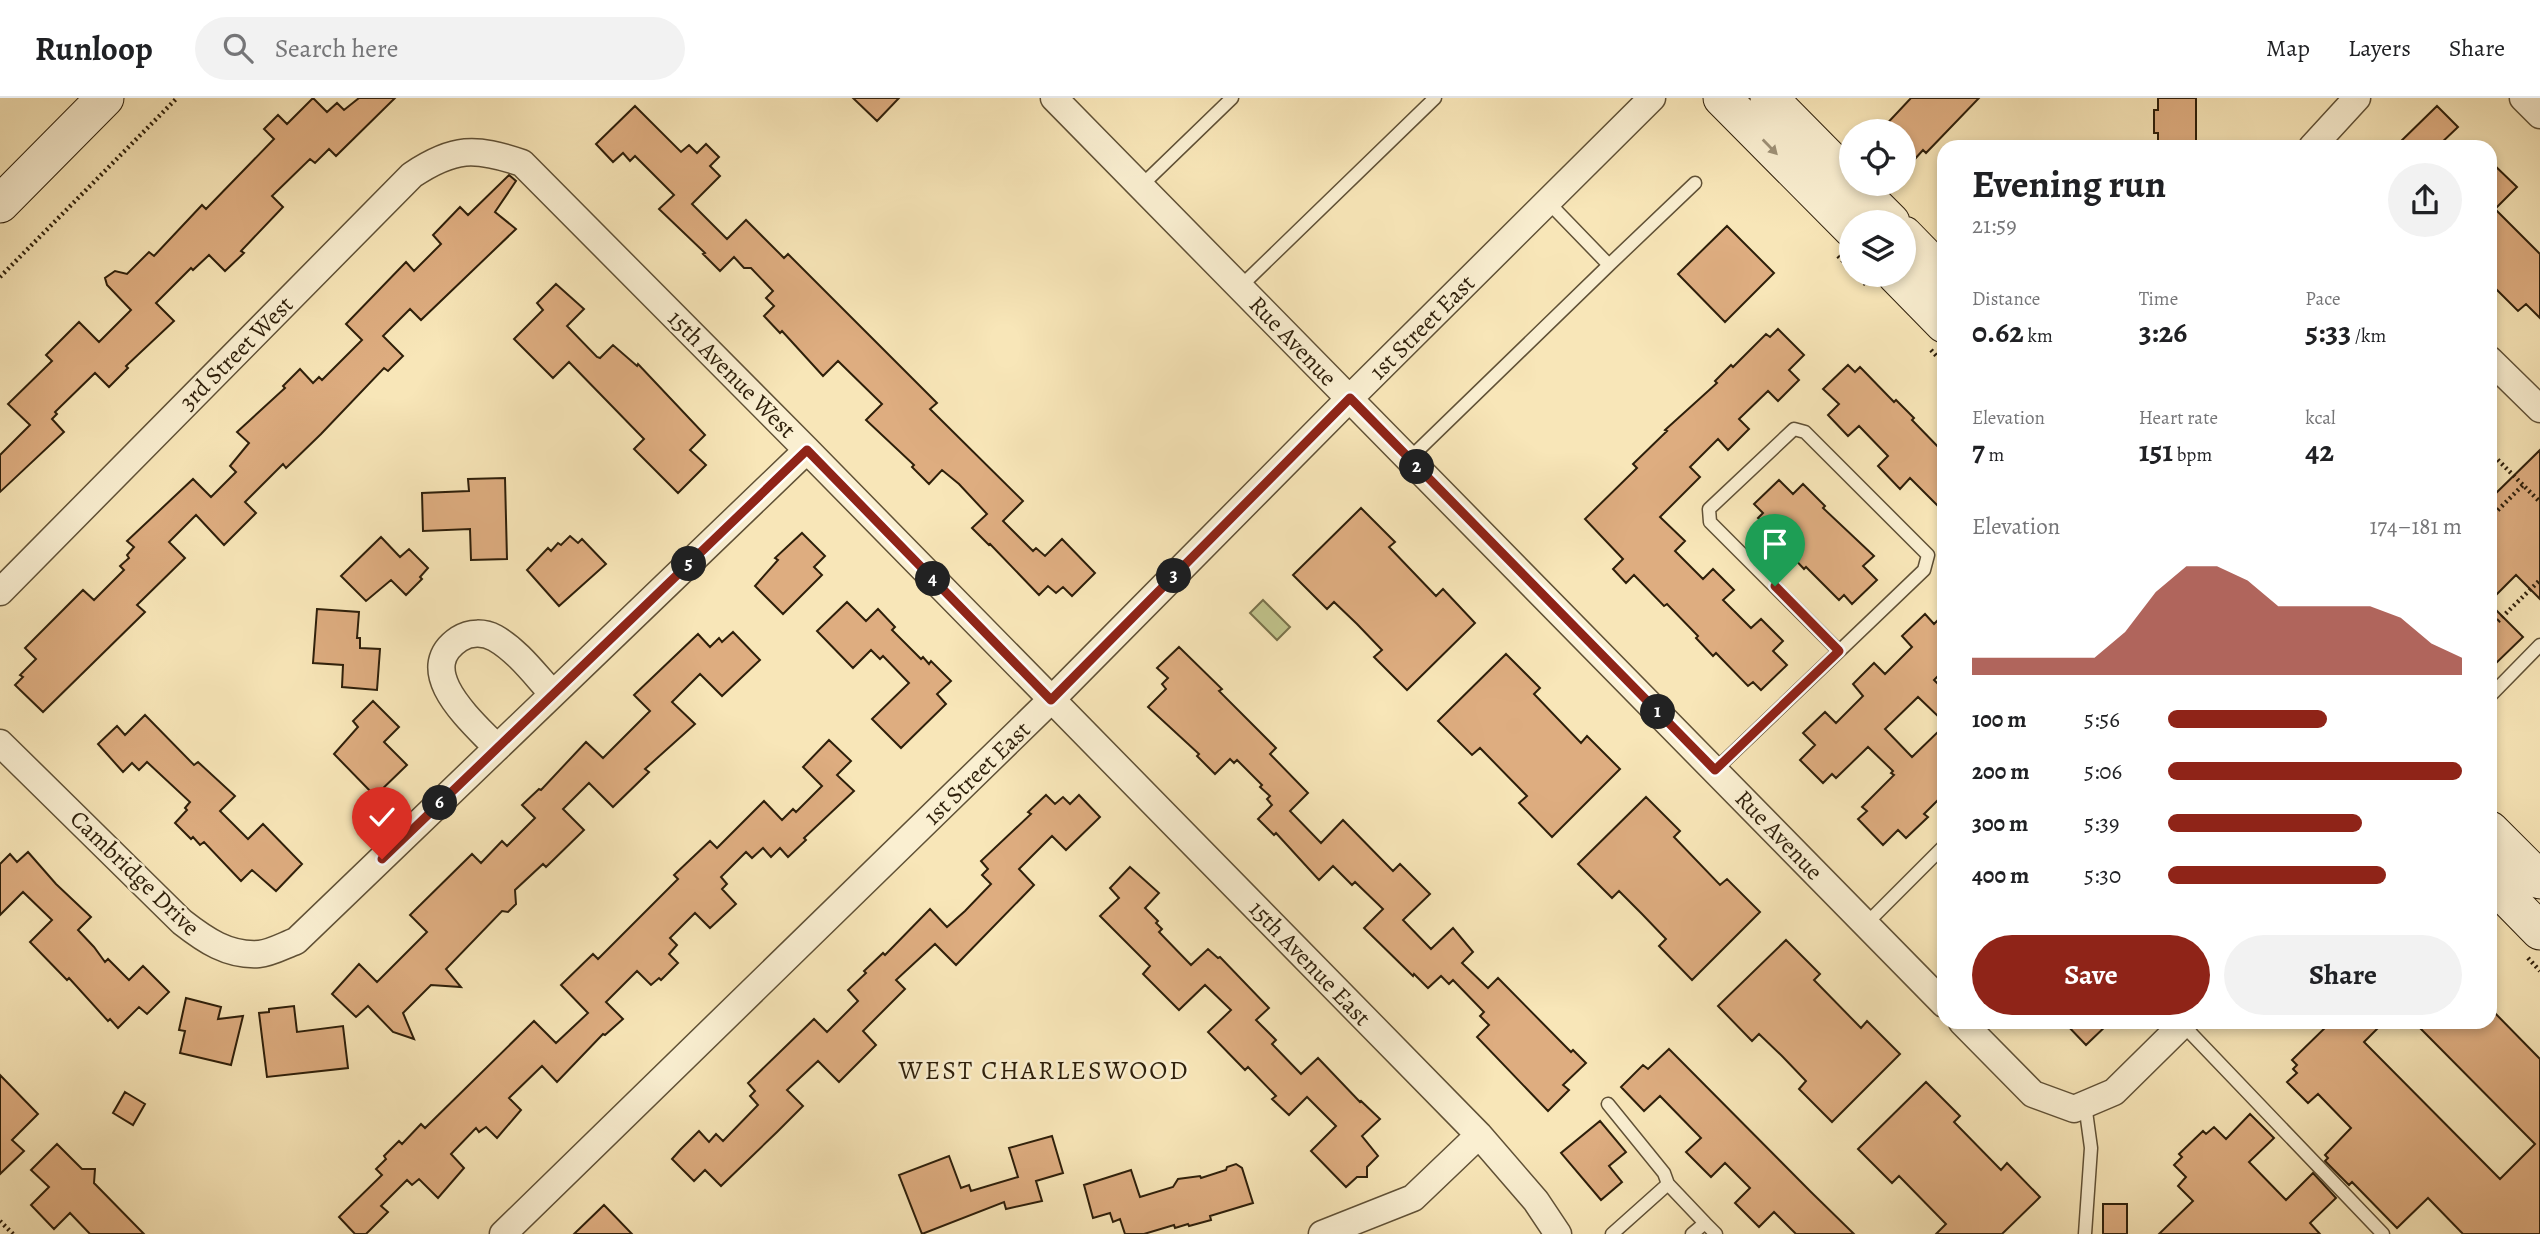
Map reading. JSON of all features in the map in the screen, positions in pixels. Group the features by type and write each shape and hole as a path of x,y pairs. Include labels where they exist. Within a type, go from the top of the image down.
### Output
{"main road":[{"path":"0,204 105,98"},
{"path":"1723,98 1839,216"},
{"path":"1769,98 1839,170"},
{"path":"1865,196 1879,210"},
{"path":"1916,247 1937,269"},
{"path":"1908,287 1937,317"},
{"path":"2497,837 2540,880"},
{"path":"2497,887 2540,931"}],"street":[{"name":"Rue Avenue","path":"1054,98 1937,997"},
{"name":"1st Street East","path":"503,1234 688,1057 1051,700 1652,98"},
{"path":"2318,140 2357,98"},
{"path":"2523,98 2540,115"},
{"name":"3rd Street West","path":"0,592 412,175 435,159 464,152 492,152"},
{"name":"15th Avenue West","path":"492,152 522,163 542,181 1051,700"},
{"path":"2497,367 2540,409"},
{"name":"Cambridge Drive","path":"0,743 182,922 208,942 233,952 261,954 296,941 807,450"},
{"path":"497,748 449,695 441,674 445,655 459,639 477,633 493,637 509,648 554,694"},
{"name":"15th Avenue East","path":"1051,700 1479,1135 1536,1201 1558,1234"},
{"path":"1969,1029 2032,1094 2080,1106 2114,1092 2177,1029"},
{"path":"1322,1234 1413,1198 1479,1135"}],"lane":[{"path":"1141,186 1232,98"},
{"path":"1240,287 1436,98"},
{"path":"1409,459 1695,183"},
{"path":"1548,202 1609,265"},
{"path":"1715,770 1924,570 1928,555 1805,432 1794,429 1709,509 1710,522 1839,651"},
{"path":"2497,689 2540,645"},
{"path":"1866,924 1937,853"},
{"path":"2189,1029 2383,1234"},
{"path":"1608,1104 1664,1173 1668,1184 1716,1234"},
{"path":"2080,1106 2091,1147 2085,1234"},
{"path":"1612,1234 1668,1184"},
{"path":"1692,1234 1705,1223"}],"path":[{"path":"0,277 177,98"},
{"path":"2497,459 2540,502"},
{"path":"2497,511 2523,485"},
{"path":"2497,622 2540,580"},
{"path":"0,1221 13,1234"}],"green space":[{"path":"1263,600 1290,627 1277,640 1250,613"}],"building":[{"path":"313,98 327,112 337,103 344,110 359,98 395,98 336,156 329,149 315,163 310,159 272,196 283,207 225,271 209,255 193,270 191,268 156,303 174,321 126,366 128,368 109,387 95,373 55,412 57,414 52,419 64,432 0,492 0,455 30,425 8,404 52,361 46,355 79,322 99,342 131,310 107,285 105,278 115,271 127,274 149,252 154,256 202,205 206,209 274,139 264,129 278,115 287,124"},
{"path":"853,98 899,98 877,121"},
{"path":"1911,98 1979,98 1926,153 1923,150 1916,158 1916,119 1891,119"},
{"path":"2158,98 2196,98 2196,140 2158,140 2158,133 2154,133 2154,110 2158,110"},
{"path":"635,106 681,152 689,145 697,153 706,144 719,157 710,166 720,176 692,204 727,239 746,220 784,258 788,254 937,403 930,409 1023,501 1003,521 1033,551 1036,548 1045,556 1062,539 1095,573 1072,596 1063,587 1056,593 1048,586 1039,595 972,528 987,514 959,484 942,470 929,484 912,467 914,465 866,420 882,404 838,361 823,376 782,331 780,333 764,316 774,306 766,298 773,291 751,268 744,268 734,257 720,271 659,209 674,195 635,156 630,161 623,153 613,162 596,144"},
{"path":"2437,106 2458,127 2444,140 2402,140"},
{"path":"2497,168 2517,187 2497,207"},
{"path":"509,175 516,181 495,212 516,229 421,320 410,309 383,336 403,356 388,371 384,368 286,468 283,464 245,502 256,513 224,545 196,515 169,542 185,558 137,605 145,612 43,712 15,685 23,677 20,675 36,659 25,648 83,590 94,600 124,570 120,566 129,558 127,555 134,547 127,541 193,479 211,497 236,472 230,466 249,443 237,432 285,388 283,386 300,369 313,383 319,377 322,380 362,340 346,324 406,262 414,271 441,244 433,235 460,207 468,215"},
{"path":"2497,211 2540,254 2540,318 2526,304 2518,311 2497,290"},
{"path":"1727,226 1774,273 1725,322 1678,274"},
{"path":"556,284 584,309 567,326 597,357 600,358 613,345 637,366 638,364 705,435 690,450 706,465 678,493 634,449 644,439 569,362 553,378 514,339 543,310 537,303"},
{"path":"1778,329 1804,355 1789,370 1799,380 1778,401 1768,391 1739,419 1749,429 1728,450 1718,439 1690,467 1700,477 1660,517 1685,541 1675,551 1703,579 1713,569 1734,590 1723,600 1751,628 1761,619 1783,641 1773,651 1787,665 1761,690 1753,682 1748,686 1716,653 1713,656 1667,604 1664,606 1634,575 1626,583 1613,569 1623,559 1585,519 1637,468 1633,464 1667,431 1665,430 1717,383 1715,381 1731,365 1733,367 1766,334 1770,337"},
{"path":"1848,365 1855,372 1860,367 1894,402 1896,400 1914,418 1912,420 1937,446 1937,505 1910,478 1900,489 1878,466 1888,456 1859,426 1848,436 1828,415 1839,404 1823,389"},
{"path":"2540,450 2540,599 2516,575 2497,594 2497,492"},
{"path":"505,478 507,559 471,560 470,529 423,531 422,493 469,491 468,479"},
{"path":"1779,480 1793,494 1803,484 1825,506 1823,508 1874,556 1863,566 1877,580 1852,604 1844,595 1839,600 1806,567 1804,569 1789,553 1791,551 1758,518 1763,513 1754,504"},
{"path":"1361,508 1395,542 1389,547 1436,596 1443,589 1475,623 1407,690 1374,657 1382,650 1357,624 1334,602 1327,609 1293,575"},
{"path":"802,533 825,556 814,567 822,575 783,614 755,586 778,560 775,558"},
{"path":"570,536 578,543 582,539 606,564 559,606 527,570 548,548 551,551"},
{"path":"381,537 400,557 409,549 428,568 420,577 422,579 406,595 391,580 366,601 341,576"},
{"path":"847,602 866,621 878,609 895,627 892,630 921,659 923,657 929,664 931,661 951,681 937,694 946,704 901,748 872,719 909,683 883,656 880,659 871,650 853,668 817,631"},
{"path":"317,609 359,612 357,638 360,638 360,648 380,649 377,690 342,687 343,665 313,663"},
{"path":"2497,611 2523,637 2497,662"},
{"path":"1925,614 1934,624 1937,621 1937,677 1934,680 1937,683 1937,715 1918,697 1885,729 1912,757 1937,733 1937,801 1924,814 1928,817 1906,838 1898,830 1883,845 1858,819 1867,811 1862,807 1894,775 1891,773 1893,771 1868,747 1836,778 1832,774 1823,783 1800,760 1815,745 1803,733 1825,712 1836,723 1863,696 1853,684 1874,663 1885,674 1912,647 1902,636"},
{"path":"733,632 760,660 722,696 700,674 672,702 695,724 645,769 649,772 613,807 589,783 563,809 584,830 546,867 543,864 515,890 516,904 508,912 502,911 446,969 461,987 431,985 403,1013 414,1039 393,1032 368,1006 356,1017 332,994 359,964 377,982 427,932 410,915 472,854 481,863 502,841 507,846 535,818 522,805 541,790 586,742 603,758 650,711 634,695 698,634 710,647 719,638 722,642"},
{"path":"1179,647 1276,748 1270,754 1308,793 1290,811 1321,843 1343,820 1393,871 1400,864 1430,894 1403,920 1431,949 1453,928 1473,952 1462,963 1488,988 1498,978 1571,1052 1573,1050 1586,1063 1563,1085 1569,1090 1548,1111 1477,1037 1489,1025 1480,1016 1484,1012 1453,980 1449,984 1441,976 1428,988 1364,928 1383,909 1355,882 1352,885 1333,866 1319,880 1276,833 1274,835 1258,819 1272,805 1267,799 1270,796 1260,787 1262,785 1237,760 1234,763 1230,759 1215,774 1197,756 1199,754 1148,707 1166,689 1162,684 1168,678 1157,668"},
{"path":"1506,654 1540,688 1534,694 1581,743 1587,736 1620,769 1552,837 1519,803 1527,796 1480,748 1472,755 1438,721"},
{"path":"373,701 399,727 384,742 407,765 375,796 334,754 358,727 353,721"},
{"path":"145,715 194,765 198,762 235,796 220,811 248,839 263,824 302,864 276,891 252,870 241,881 204,842 200,845 175,823 187,810 185,808 190,802 147,762 139,770 132,763 123,772 98,744 117,726 125,735"},
{"path":"829,740 851,761 837,775 854,791 804,838 806,840 788,857 780,848 771,857 763,848 752,858 746,852 721,877 727,884 722,889 736,904 710,928 695,913 670,938 677,945 669,954 678,963 661,980 659,978 651,985 637,971 606,1002 623,1019 603,1034 557,1082 542,1066 509,1098 521,1110 497,1138 486,1127 479,1132 476,1128 451,1154 464,1168 438,1198 419,1179 412,1185 407,1180 381,1206 388,1212 366,1234 355,1234 339,1217 382,1175 376,1169 386,1159 384,1156 399,1141 402,1144 421,1124 425,1128 534,1021 556,1043 588,1013 561,985 593,954 598,959 678,879 674,875 710,841 717,848 764,801 782,820 793,809 796,812 822,786 803,767"},
{"path":"1046,795 1055,804 1063,797 1070,804 1079,795 1100,817 1066,850 1052,836 1019,869 1034,885 956,965 935,944 896,980 905,989 863,1031 876,1045 839,1082 818,1061 787,1090 803,1106 777,1132 721,1186 705,1170 694,1181 672,1159 680,1150 699,1131 709,1142 716,1134 723,1141 758,1105 750,1096 755,1091 748,1083 814,1019 827,1032 858,1001 848,990 866,973 864,971 883,953 885,955 930,909 947,927 965,911 991,884 982,875 988,869 981,861 1031,814 1028,812"},
{"path":"1646,797 1680,831 1674,837 1720,885 1727,879 1760,912 1692,980 1659,946 1666,939 1642,914 1619,891 1612,898 1578,864"},
{"path":"28,852 56,884 91,917 78,930 105,962 108,959 129,980 143,966 169,992 147,1014 139,1007 118,1028 110,1019 108,1021 69,978 67,980 30,942 52,920 23,892 0,915 0,864 10,854 17,862"},
{"path":"1130,867 1159,893 1145,908 1158,921 1156,923 1162,929 1159,932 1191,965 1208,949 1220,957 1269,1008 1256,1020 1276,1040 1272,1044 1301,1074 1318,1058 1380,1119 1362,1136 1378,1156 1367,1167 1367,1177 1357,1177 1346,1187 1311,1151 1336,1126 1307,1097 1289,1115 1272,1099 1276,1096 1248,1067 1245,1070 1208,1032 1231,1010 1205,985 1179,1010 1143,974 1150,966 1100,916 1119,898 1110,888"},
{"path":"1786,940 1820,974 1814,980 1861,1028 1867,1021 1900,1054 1832,1122 1799,1089 1806,1081 1782,1056 1759,1034 1752,1041 1718,1006"},
{"path":"186,998 221,1007 218,1019 243,1016 231,1065 180,1053 185,1031 179,1030"},
{"path":"294,1006 297,1032 343,1026 348,1068 267,1077 259,1013"},
{"path":"2497,1015 2540,1059 2540,1234 2463,1234 2428,1198 2397,1228 2352,1182 2349,1185 2325,1161 2328,1158 2325,1155 2351,1128 2318,1094 2308,1103 2287,1082 2297,1073 2293,1069 2297,1065 2292,1060 2324,1029 2377,1029 2364,1042 2500,1179 2535,1144 2421,1029 2497,1029"},
{"path":"2071,1029 2103,1029 2086,1045"},
{"path":"1669,1049 1854,1234 1796,1234 1774,1212 1759,1227 1735,1203 1750,1188 1725,1163 1711,1177 1686,1152 1701,1138 1660,1096 1644,1111 1621,1087 1643,1065 1648,1069"},
{"path":"0,1075 38,1114 12,1140 24,1151 0,1174"},
{"path":"1926,1082 1960,1116 1954,1122 2001,1170 2007,1163 2040,1197 2002,1234 1936,1234 1946,1224 1899,1176 1892,1183 1858,1149"},
{"path":"125,1092 145,1104 133,1125 113,1113"},
{"path":"2250,1114 2274,1138 2249,1162 2286,1200 2313,1173 2336,1198 2310,1223 2320,1234 2159,1234 2193,1201 2178,1186 2186,1177 2174,1165 2182,1157 2179,1154 2203,1131 2206,1134 2214,1127 2226,1139"},
{"path":"1600,1121 1626,1152 1609,1166 1622,1182 1601,1200 1561,1153"},
{"path":"1052,1136 1063,1173 1036,1181 1042,1201 1006,1209 1004,1202 922,1234 899,1175 949,1156 961,1188 969,1185 971,1191 1018,1177 1009,1148"},
{"path":"57,1144 82,1169 95,1169 94,1183 144,1234 90,1234 70,1213 54,1229 31,1205 49,1187 31,1170"},
{"path":"1236,1164 1242,1168 1253,1203 1210,1216 1211,1220 1175,1228 1174,1225 1144,1234 1125,1234 1120,1219 1113,1222 1110,1213 1093,1218 1084,1185 1131,1170 1140,1197 1173,1187 1178,1179 1201,1178"},
{"path":"2103,1204 2127,1204 2127,1234 2103,1234"},
{"path":"604,1205 632,1234 574,1234"}],"district":[{"name":"WEST CHARLESWOOD","path":"1044,1070"}],"route":[{"path":"382,859 807,450 1051,700 1350,398 1715,770 1839,651 1775,586"}]}
